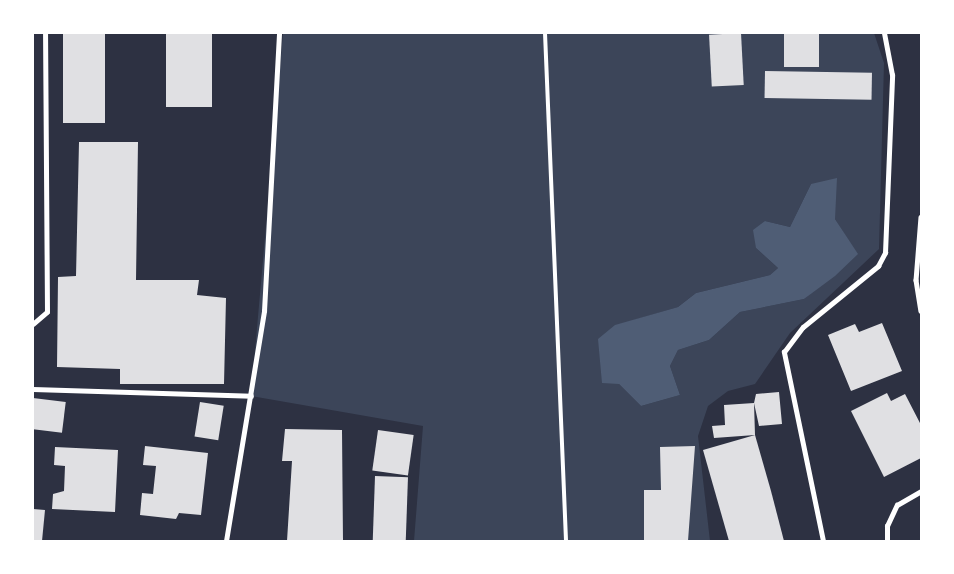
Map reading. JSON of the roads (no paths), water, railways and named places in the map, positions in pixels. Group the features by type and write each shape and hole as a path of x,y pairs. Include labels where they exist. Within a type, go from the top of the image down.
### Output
{"lane":[{"path":"33,324 47,312 45,33"},
{"path":"226,541 264,311 279,33"},
{"path":"823,541 784,352 803,327 878,266 885,253 891,75 884,33"},
{"path":"921,217 916,280 921,311"},
{"path":"33,389 251,396"},
{"path":"887,541 887,526 897,505 921,491"}]}
